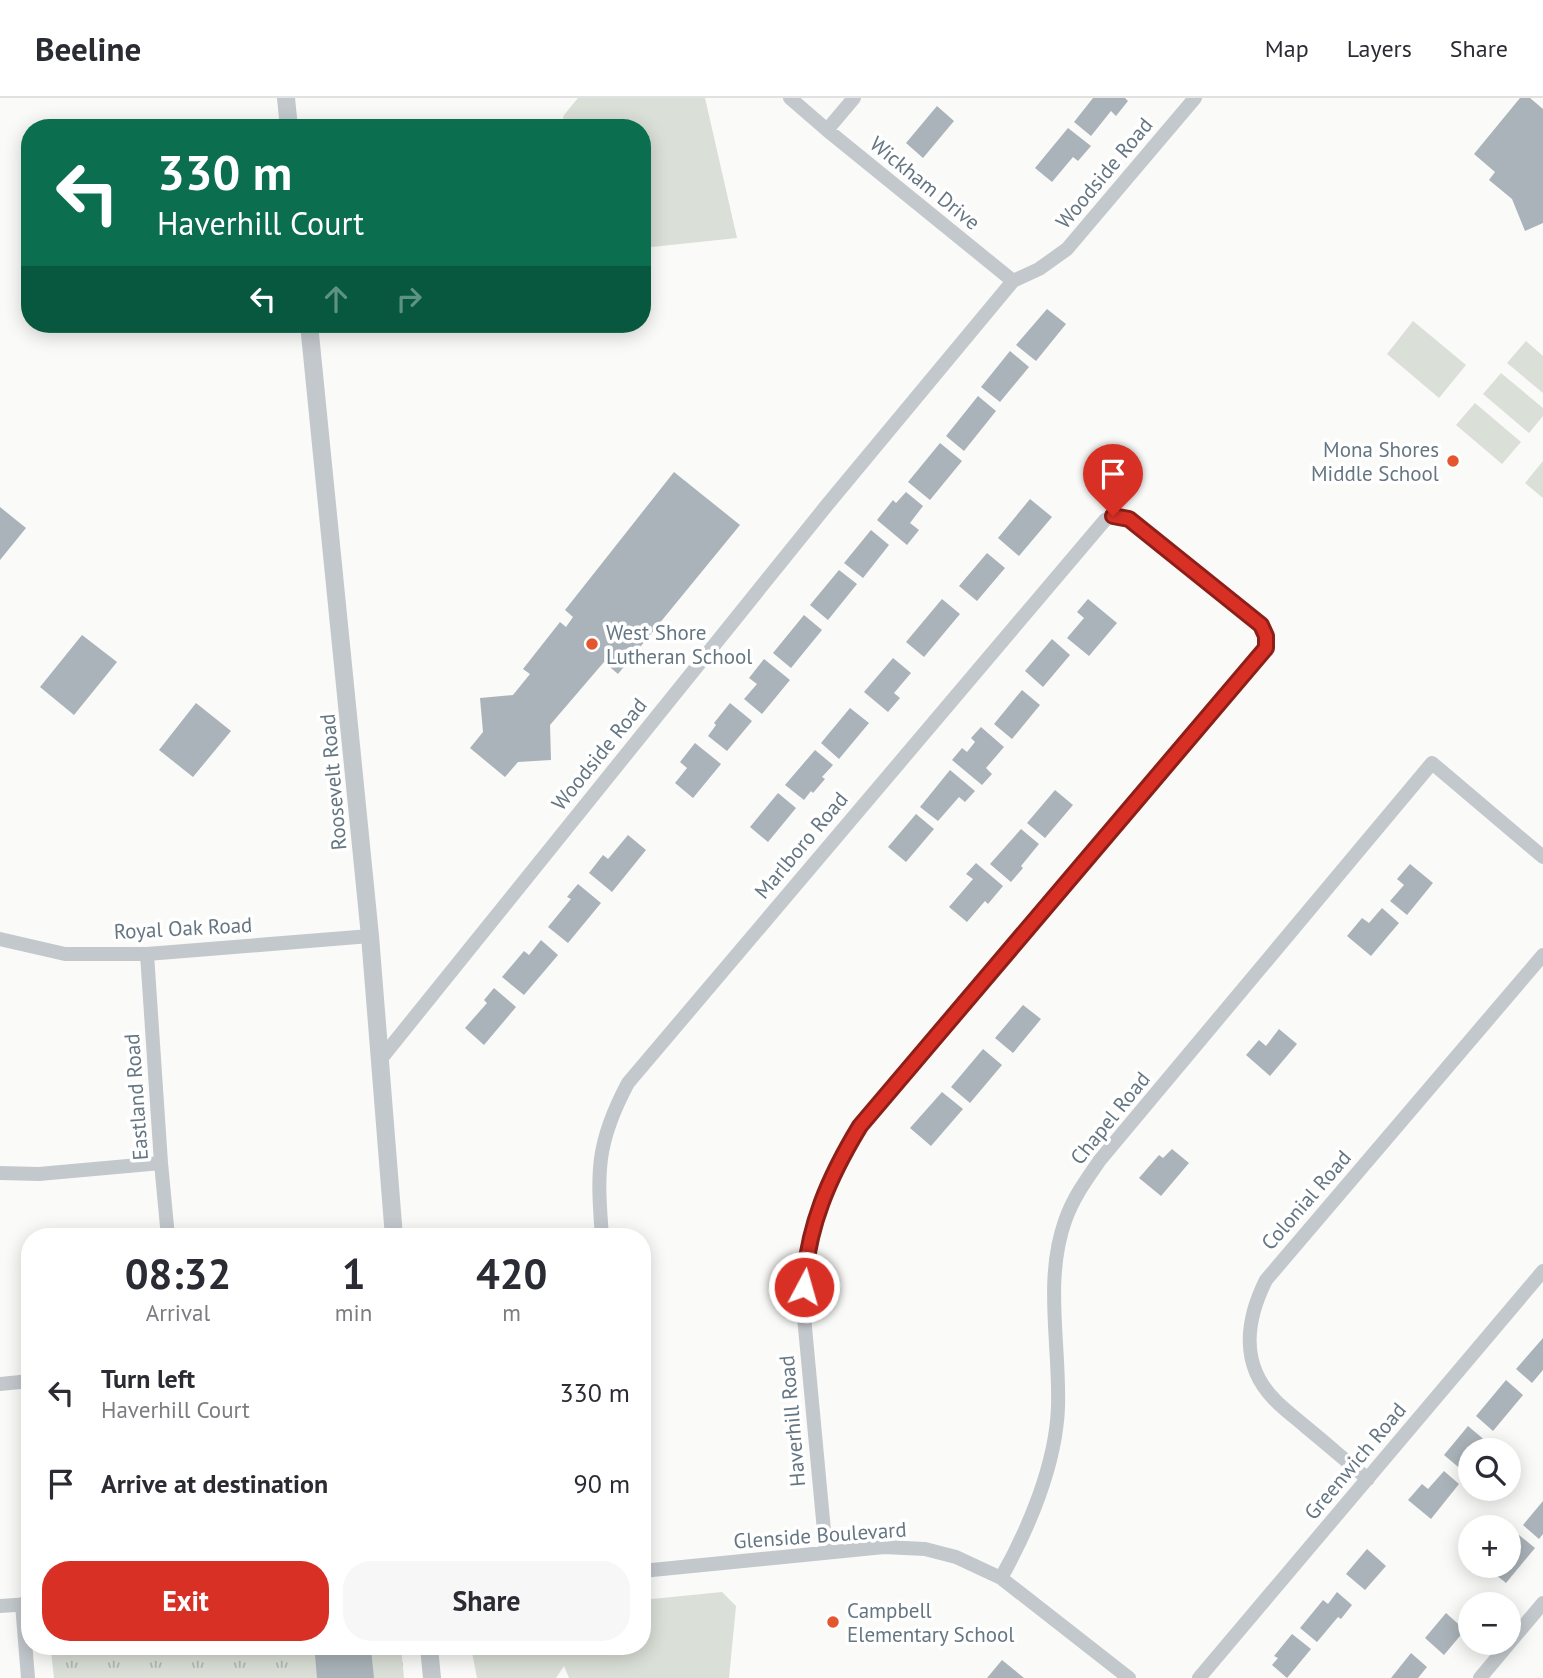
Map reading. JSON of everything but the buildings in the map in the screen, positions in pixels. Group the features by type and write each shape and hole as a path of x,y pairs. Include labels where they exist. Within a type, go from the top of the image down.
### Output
{"street":[{"path":"286,98 288,119"},
{"name":"Wickham Drive","path":"790,98 1013,281"},
{"path":"827,130 854,98"},
{"name":"Woodside Road","path":"380,1060 827,505 1013,281 1039,269 1067,249 1195,98"},
{"name":"Roosevelt Road","path":"310,333 370,936 393,1228"},
{"name":"Haverhill Road","path":"826,1552 803,1306 805,1267 811,1234 830,1179 860,1126 1266,648 1266,636 1261,625 1129,519 1113,516"},
{"name":"Marlboro Road","path":"602,1228 598,1188 599,1163 606,1131 628,1083 1086,541 1105,520 1113,516"},
{"name":"Chapel Road","path":"1001,1578 1036,1503 1049,1461 1058,1409 1055,1271 1065,1221 1078,1192 1107,1151 1432,763 1543,857"},
{"name":"Royal Oak Road","path":"0,939 65,954 147,954 370,936"},
{"name":"Eastland Road","path":"147,954 167,1228"},
{"name":"Colonial Road","path":"1368,1479 1272,1398 1252,1364 1248,1345 1249,1322 1256,1300 1266,1280 1543,955"},
{"path":"0,1173 39,1174 161,1163"},
{"name":"Greenwich Road","path":"1199,1678 1543,1271"},
{"path":"0,1384 21,1382"},
{"name":"Glenside Boulevard","path":"651,1570 884,1547 925,1549 956,1557 1001,1578 1129,1678"},
{"path":"1480,1678 1543,1603"},
{"path":"0,1606 21,1604"},
{"path":"27,1655 28,1678"},
{"path":"430,1655 432,1678"}],"green space":[{"path":"578,98 705,98 737,238 651,247 651,119 563,119"},
{"path":"1413,321 1466,365 1439,398 1387,354"},
{"path":"1526,341 1543,356 1543,393 1507,363"},
{"path":"1501,373 1543,408 1543,416 1529,433 1483,394"},
{"path":"1475,403 1521,442 1502,464 1456,425"},
{"path":"1543,461 1543,498 1525,483"},
{"path":"722,1592 736,1606 729,1678 569,1678 564,1666 556,1678 477,1678 473,1655 651,1655 651,1599"},
{"path":"51,1655 402,1655 404,1678 54,1678"}],"place":[{"name":"Mona Shores Middle School","path":"1453,461"},
{"name":"West Shore Lutheran School","path":"592,644"},
{"name":"Campbell Elementary School","path":"833,1622"}],"route":[{"path":"804,1287 811,1234 819,1205 830,1179 860,1126 1266,648 1266,636 1261,625 1129,519 1113,516"}]}
